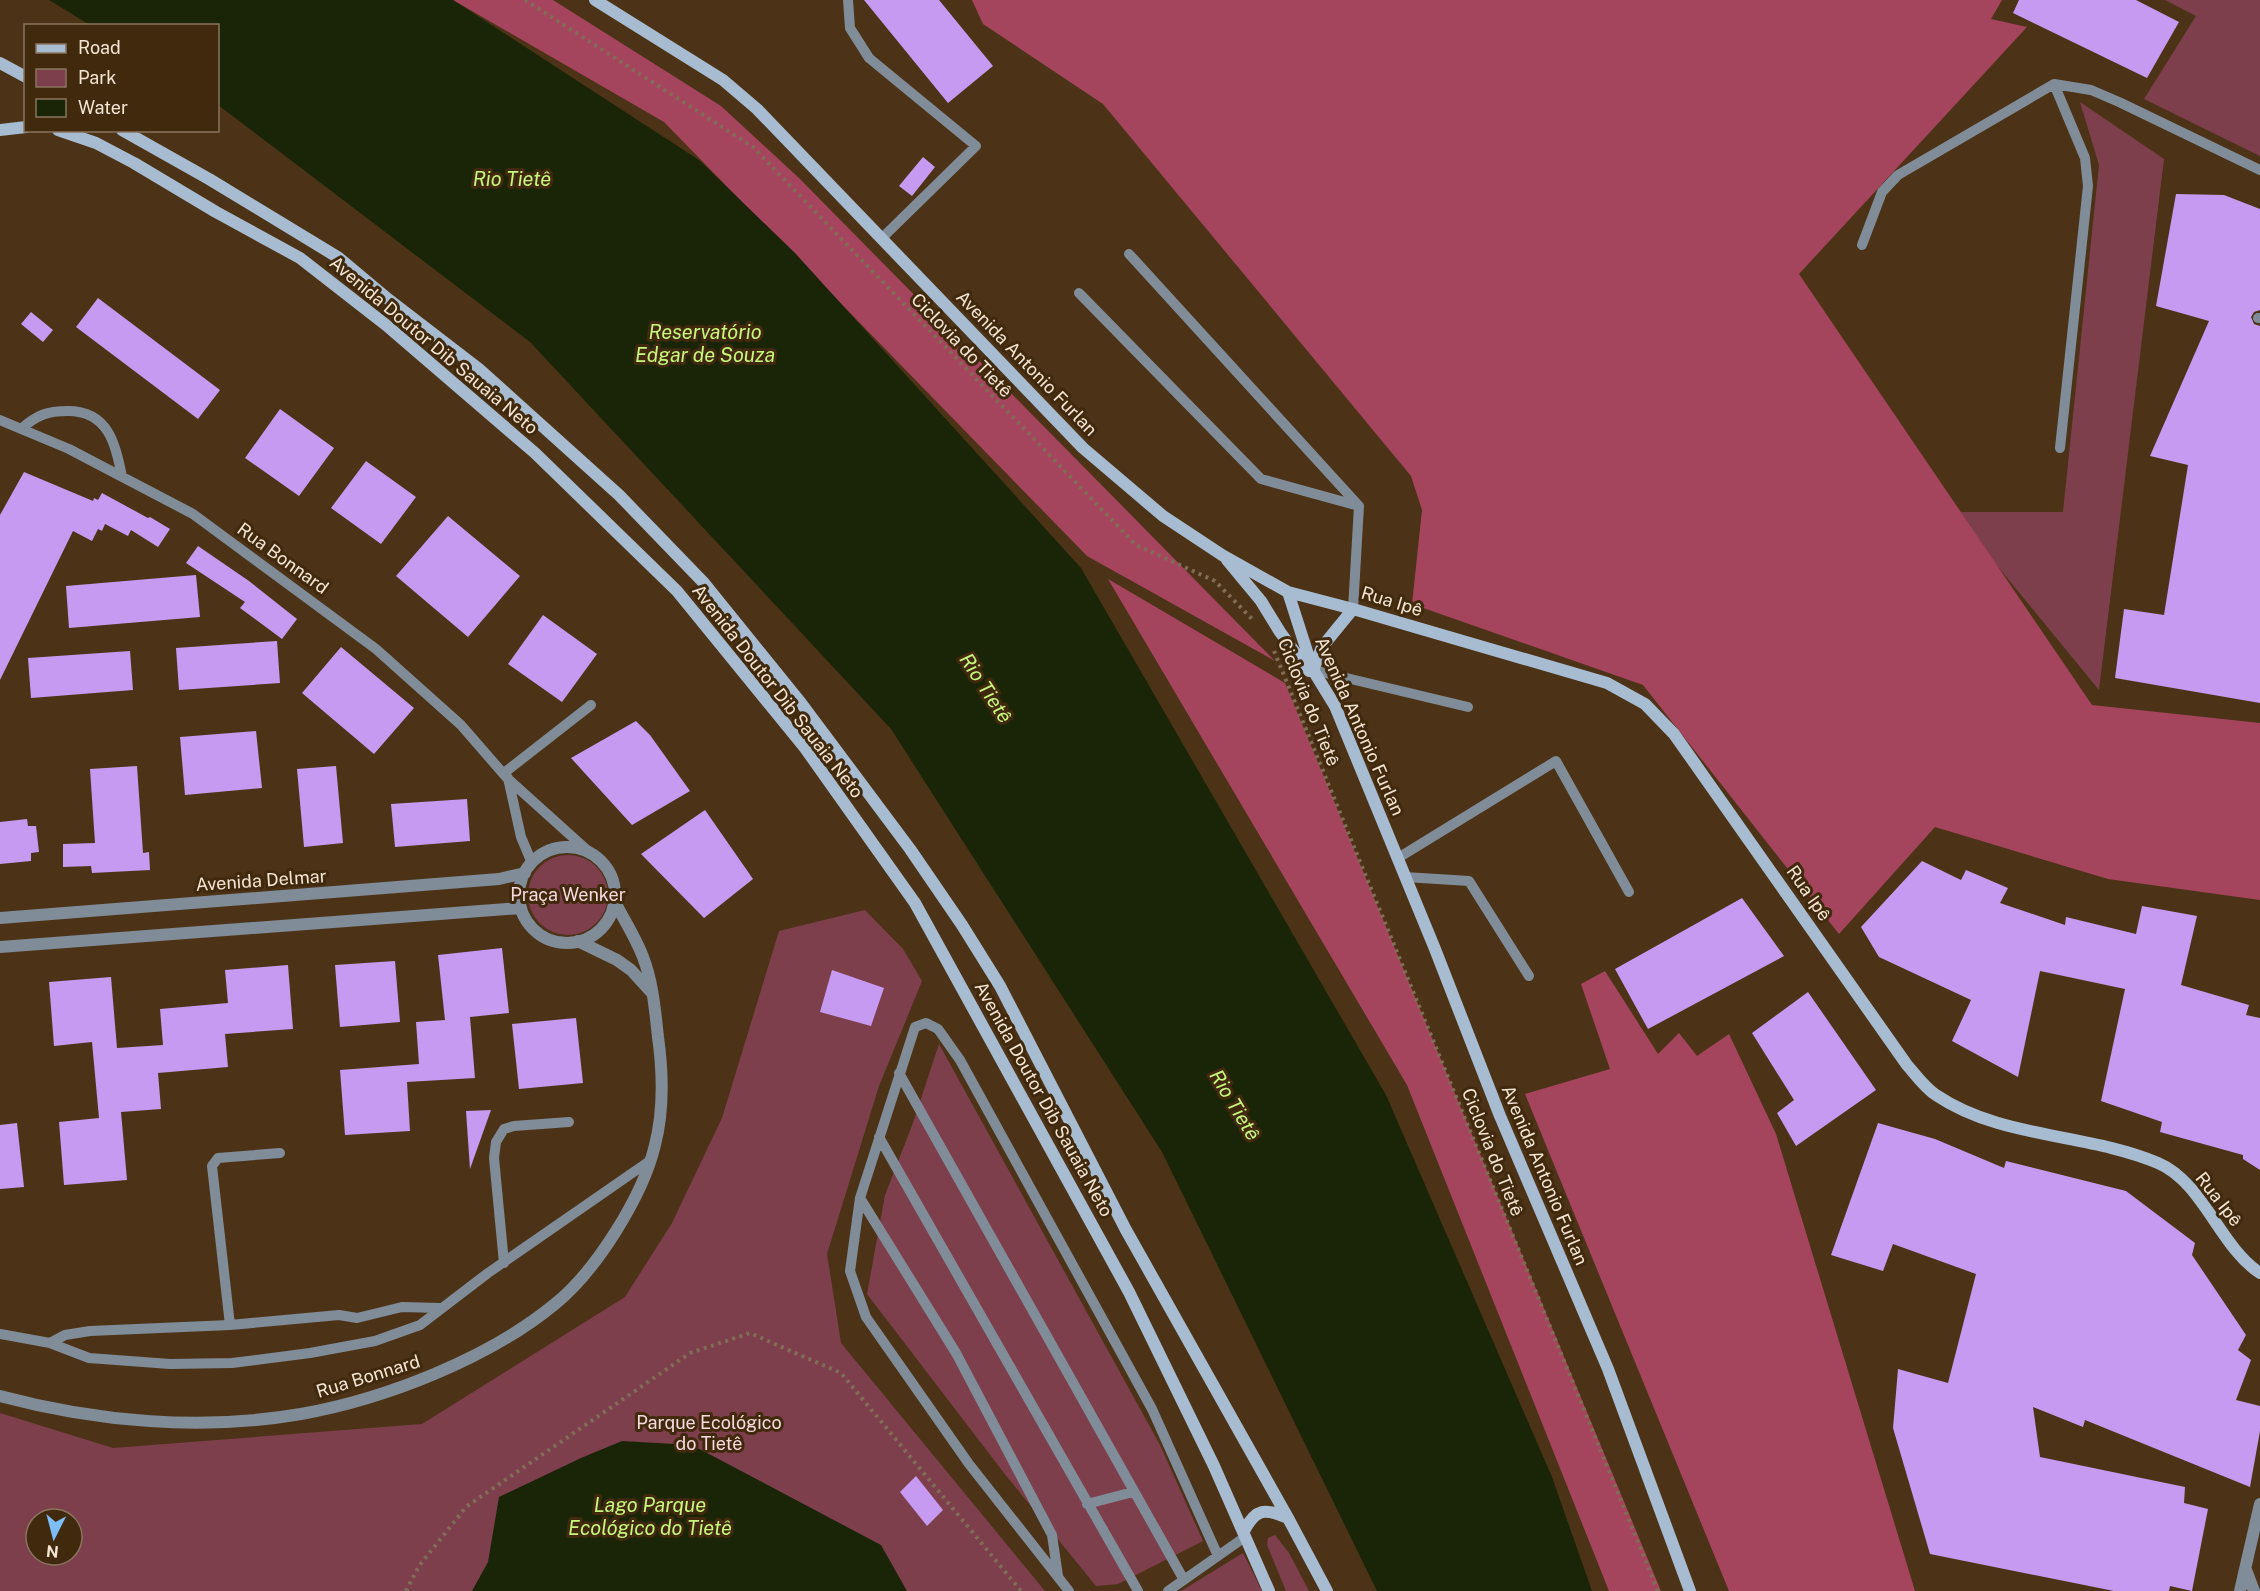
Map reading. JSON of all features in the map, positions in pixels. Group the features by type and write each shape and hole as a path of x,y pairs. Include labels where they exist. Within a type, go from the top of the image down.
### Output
{"main road":[{"name":"Avenida Antonio Furlan","path":"595,0 723,80 757,109 1083,448 1163,516 1222,555 1288,592 1312,670 1335,706 1500,1116 1608,1369 1690,1591"},
{"path":"0,63 24,76"},
{"path":"0,130 24,127"},
{"name":"Avenida Doutor Dib Sauaia Neto","path":"64,132 96,143 134,163 300,258 386,325 536,453 677,591 805,748 915,903 1130,1292 1269,1591"},
{"name":"Avenida Doutor Dib Sauaia Neto","path":"126,132 209,179 339,258 478,369 619,495 704,583 857,777 962,925 1000,986 1126,1230 1327,1591"},
{"path":"1222,555 1261,601 1280,632 1335,706"},
{"name":"Rua Ipê","path":"1288,592 1607,683 1645,704 1674,734 1907,1065 1934,1094 1964,1111 1987,1119 2128,1153 2160,1163 2186,1183 2232,1245 2260,1273"},
{"path":"1312,670 1322,647 1353,609"},
{"path":"1244,1534 1257,1513 1271,1512 1288,1518"}],"street":[{"path":"573,847 588,851 610,872 615,886 615,902 611,915 603,927 592,936 578,941 564,942 543,935 527,921 521,908 519,896 528,868 543,853 558,848 573,847"},
{"name":"Avenida Delmar","path":"0,918 499,879 528,868"},
{"name":"Rua Bonnard","path":"0,1396 25,1403 126,1420 217,1423 301,1414 355,1402 440,1372 500,1341 556,1304 590,1267 624,1220 651,1160 662,1105 662,1064 653,994 642,954 615,902"},
{"path":"0,947 521,908"},
{"path":"578,941 617,960 631,970 653,994"},
{"path":"2240,1591 2260,1504"},
{"path":"2246,1570 2254,1591"}],"lane":[{"path":"848,0 850,28 869,58 976,146 882,238"},
{"path":"1862,245 1882,192 1898,175 2054,84 2091,90 2260,170"},
{"path":"2054,84 2085,158 2088,186 2060,448"},
{"path":"1129,254 1359,506 1353,609"},
{"path":"1079,293 1261,479 1359,506"},
{"path":"21,429 35,417 55,411 80,411 98,419 117,449 122,477"},
{"name":"Rua Bonnard","path":"0,420 69,449 193,514 376,649 461,725 506,775 588,851"},
{"path":"1312,670 1468,707"},
{"path":"506,775 591,705"},
{"path":"1398,858 1556,761 1629,892"},
{"name":"Rua Bonnard","path":"506,775 528,868"},
{"path":"1405,877 1469,881 1529,976"},
{"path":"1069,1591 969,1464 866,1317 850,1271 860,1198 915,1027 926,1023 938,1029 960,1060 1152,1409 1218,1556"},
{"path":"899,1073 1133,1492 1185,1580"},
{"path":"504,1263 494,1158 496,1142 504,1129 513,1126 569,1122"},
{"path":"879,1137 1138,1591"},
{"path":"230,1325 212,1166 218,1158 280,1153"},
{"path":"0,1334 50,1343 89,1358 170,1364 232,1363 310,1353 375,1341 420,1325 440,1308 651,1160"},
{"path":"860,1198 956,1353 1052,1535 1058,1576"},
{"path":"50,1343 65,1335 90,1331 230,1325 339,1315 357,1318 402,1307 440,1308"},
{"path":"1087,1504 1133,1492"},
{"path":"1168,1591 1218,1556 1244,1534"}],"path":[{"name":"Ciclovia do Tietê","path":"525,0 753,147 1136,545 1215,581 1259,626"},
{"name":"Ciclovia do Tietê","path":"1271,645 1658,1591"},
{"path":"406,1591 419,1566 466,1507 690,1353 750,1333 841,1373 1021,1591"}],"green space":[{"path":"2165,0 2260,0 2260,156 2144,99 2196,16"},
{"path":"2080,102 2164,159 2099,690 1953,512 2063,512 2099,165"},
{"name":"Praça Wenker","path":"568,855 583,858 596,867 605,880 608,895 605,910 596,923 583,932 568,935 553,932 540,923 531,910 528,895 531,880 540,867 553,858"},
{"name":"Parque Ecológico do Tietê","path":"865,910 903,949 922,981 879,1086 827,1254 841,1343 1045,1591 0,1591 0,1413 113,1448 422,1424 625,1297 672,1223 722,1118 779,931"},
{"path":"939,1044 1160,1445 1203,1541 1118,1584 1096,1586 1004,1473 867,1294 885,1195 913,1123"},
{"path":"1275,1535 1289,1553 1309,1591 1286,1591 1267,1545 1268,1538"},
{"path":"1243,1553 1262,1591 1181,1591"}],"shaded area":[{"path":"453,0 553,0 721,106 799,178 1275,661 1087,556 664,122"},
{"path":"972,0 2002,0 1991,19 2027,27 1799,274 2092,705 2260,723 2260,900 2108,879 1935,827 1839,934 1643,685 1412,604 1422,510 1411,476 1103,104 983,24"},
{"path":"1108,579 1285,683 1661,1591 1609,1591 1407,1085"},
{"path":"1605,971 1658,1054 1679,1033 1697,1056 1729,1034 1776,1134 1915,1591 1729,1591 1525,1094 1610,1069 1581,984"}],"water":[{"name":"Reservatório Edgar de Souza","path":"49,0 453,0 699,160 795,253 1081,568 1386,1095 1552,1477 1592,1591 1377,1591 1162,1152 891,729 530,342 219,106 219,24 88,24"},
{"name":"Lago Parque Ecológico do Tietê","path":"622,1441 692,1445 881,1545 907,1591 472,1591 488,1562 499,1497"}],"building":[{"path":"864,0 939,0 993,66 948,103"},
{"path":"2019,0 2136,0 2179,22 2147,78 2013,13"},
{"path":"923,157 935,167 912,196 899,186"},
{"path":"2176,194 2224,195 2260,209 2260,310 2254,312 2251,317 2254,324 2260,326 2260,703 2115,678 2124,609 2164,615 2188,465 2150,456 2209,321 2156,306"},
{"path":"98,298 220,390 198,419 76,327"},
{"path":"31,312 53,330 43,342 21,324"},
{"path":"280,409 334,448 299,496 245,458"},
{"path":"366,461 416,497 381,544 331,508"},
{"path":"24,472 93,501 94,498 98,500 102,493 170,529 158,547 131,530 128,536 105,524 102,531 98,529 92,541 73,531 0,680 0,515"},
{"path":"448,516 520,576 468,637 396,576"},
{"path":"198,546 249,581 297,619 282,639 240,608 245,602 186,563"},
{"path":"196,575 200,617 69,628 66,586"},
{"path":"543,615 597,654 562,702 508,664"},
{"path":"277,641 280,683 179,690 176,648"},
{"path":"341,647 414,708 374,754 302,693"},
{"path":"130,651 133,690 31,698 28,658"},
{"path":"636,721 650,735 690,791 632,825 571,758"},
{"path":"256,731 262,788 185,795 180,737"},
{"path":"137,766 143,853 149,852 150,870 92,873 91,866 63,867 63,844 95,843 90,769"},
{"path":"336,766 343,843 304,847 297,769"},
{"path":"467,799 470,841 395,847 391,804"},
{"path":"705,810 753,879 704,918 641,854"},
{"path":"27,819 28,826 36,826 39,852 31,853 31,861 0,864 0,822"},
{"path":"1922,861 1961,880 1966,870 2008,888 2000,903 2065,925 2066,917 2136,934 2142,906 2197,916 2181,985 2249,1005 2246,1015 2260,1018 2260,1170 2243,1159 2243,1155 2160,1132 2162,1122 2101,1101 2125,989 2040,971 2018,1077 1952,1041 1971,1000 1879,957 1861,927"},
{"path":"1742,898 1784,956 1648,1029 1615,969"},
{"path":"502,948 509,1013 470,1017 475,1078 407,1082 410,1131 345,1135 340,1070 419,1064 416,1022 445,1020 438,955"},
{"path":"395,961 400,1022 340,1027 335,965"},
{"path":"288,965 293,1029 225,1034 228,1067 158,1073 161,1109 121,1112 127,1180 64,1185 59,1122 99,1118 92,1042 54,1046 49,982 111,977 117,1048 163,1045 160,1009 228,1003 225,970"},
{"path":"832,970 884,988 871,1026 820,1012"},
{"path":"1808,992 1876,1090 1796,1146 1777,1113 1794,1100 1752,1033"},
{"path":"576,1018 583,1083 519,1089 512,1024"},
{"path":"491,1110 470,1169 466,1111"},
{"path":"17,1123 24,1187 0,1189 0,1125"},
{"path":"1878,1123 1935,1139 2004,1168 2006,1161 2126,1191 2195,1243 2192,1255 2246,1335 2238,1350 2251,1360 2236,1400 2260,1406 2260,1431 2250,1487 2085,1420 2083,1427 2033,1407 2040,1457 2185,1487 2184,1503 2208,1509 2192,1591 2170,1586 2169,1591 2114,1591 1930,1554 1893,1428 1898,1369 1948,1383 1976,1274 1893,1244 1883,1271 1831,1255"},
{"path":"916,1476 943,1510 927,1526 900,1492"}],"water label":[{"name":"Rio Tietê","path":"512,179"},
{"name":"Rio Tietê","path":"986,688"},
{"name":"Rio Tietê","path":"1235,1105"}]}
